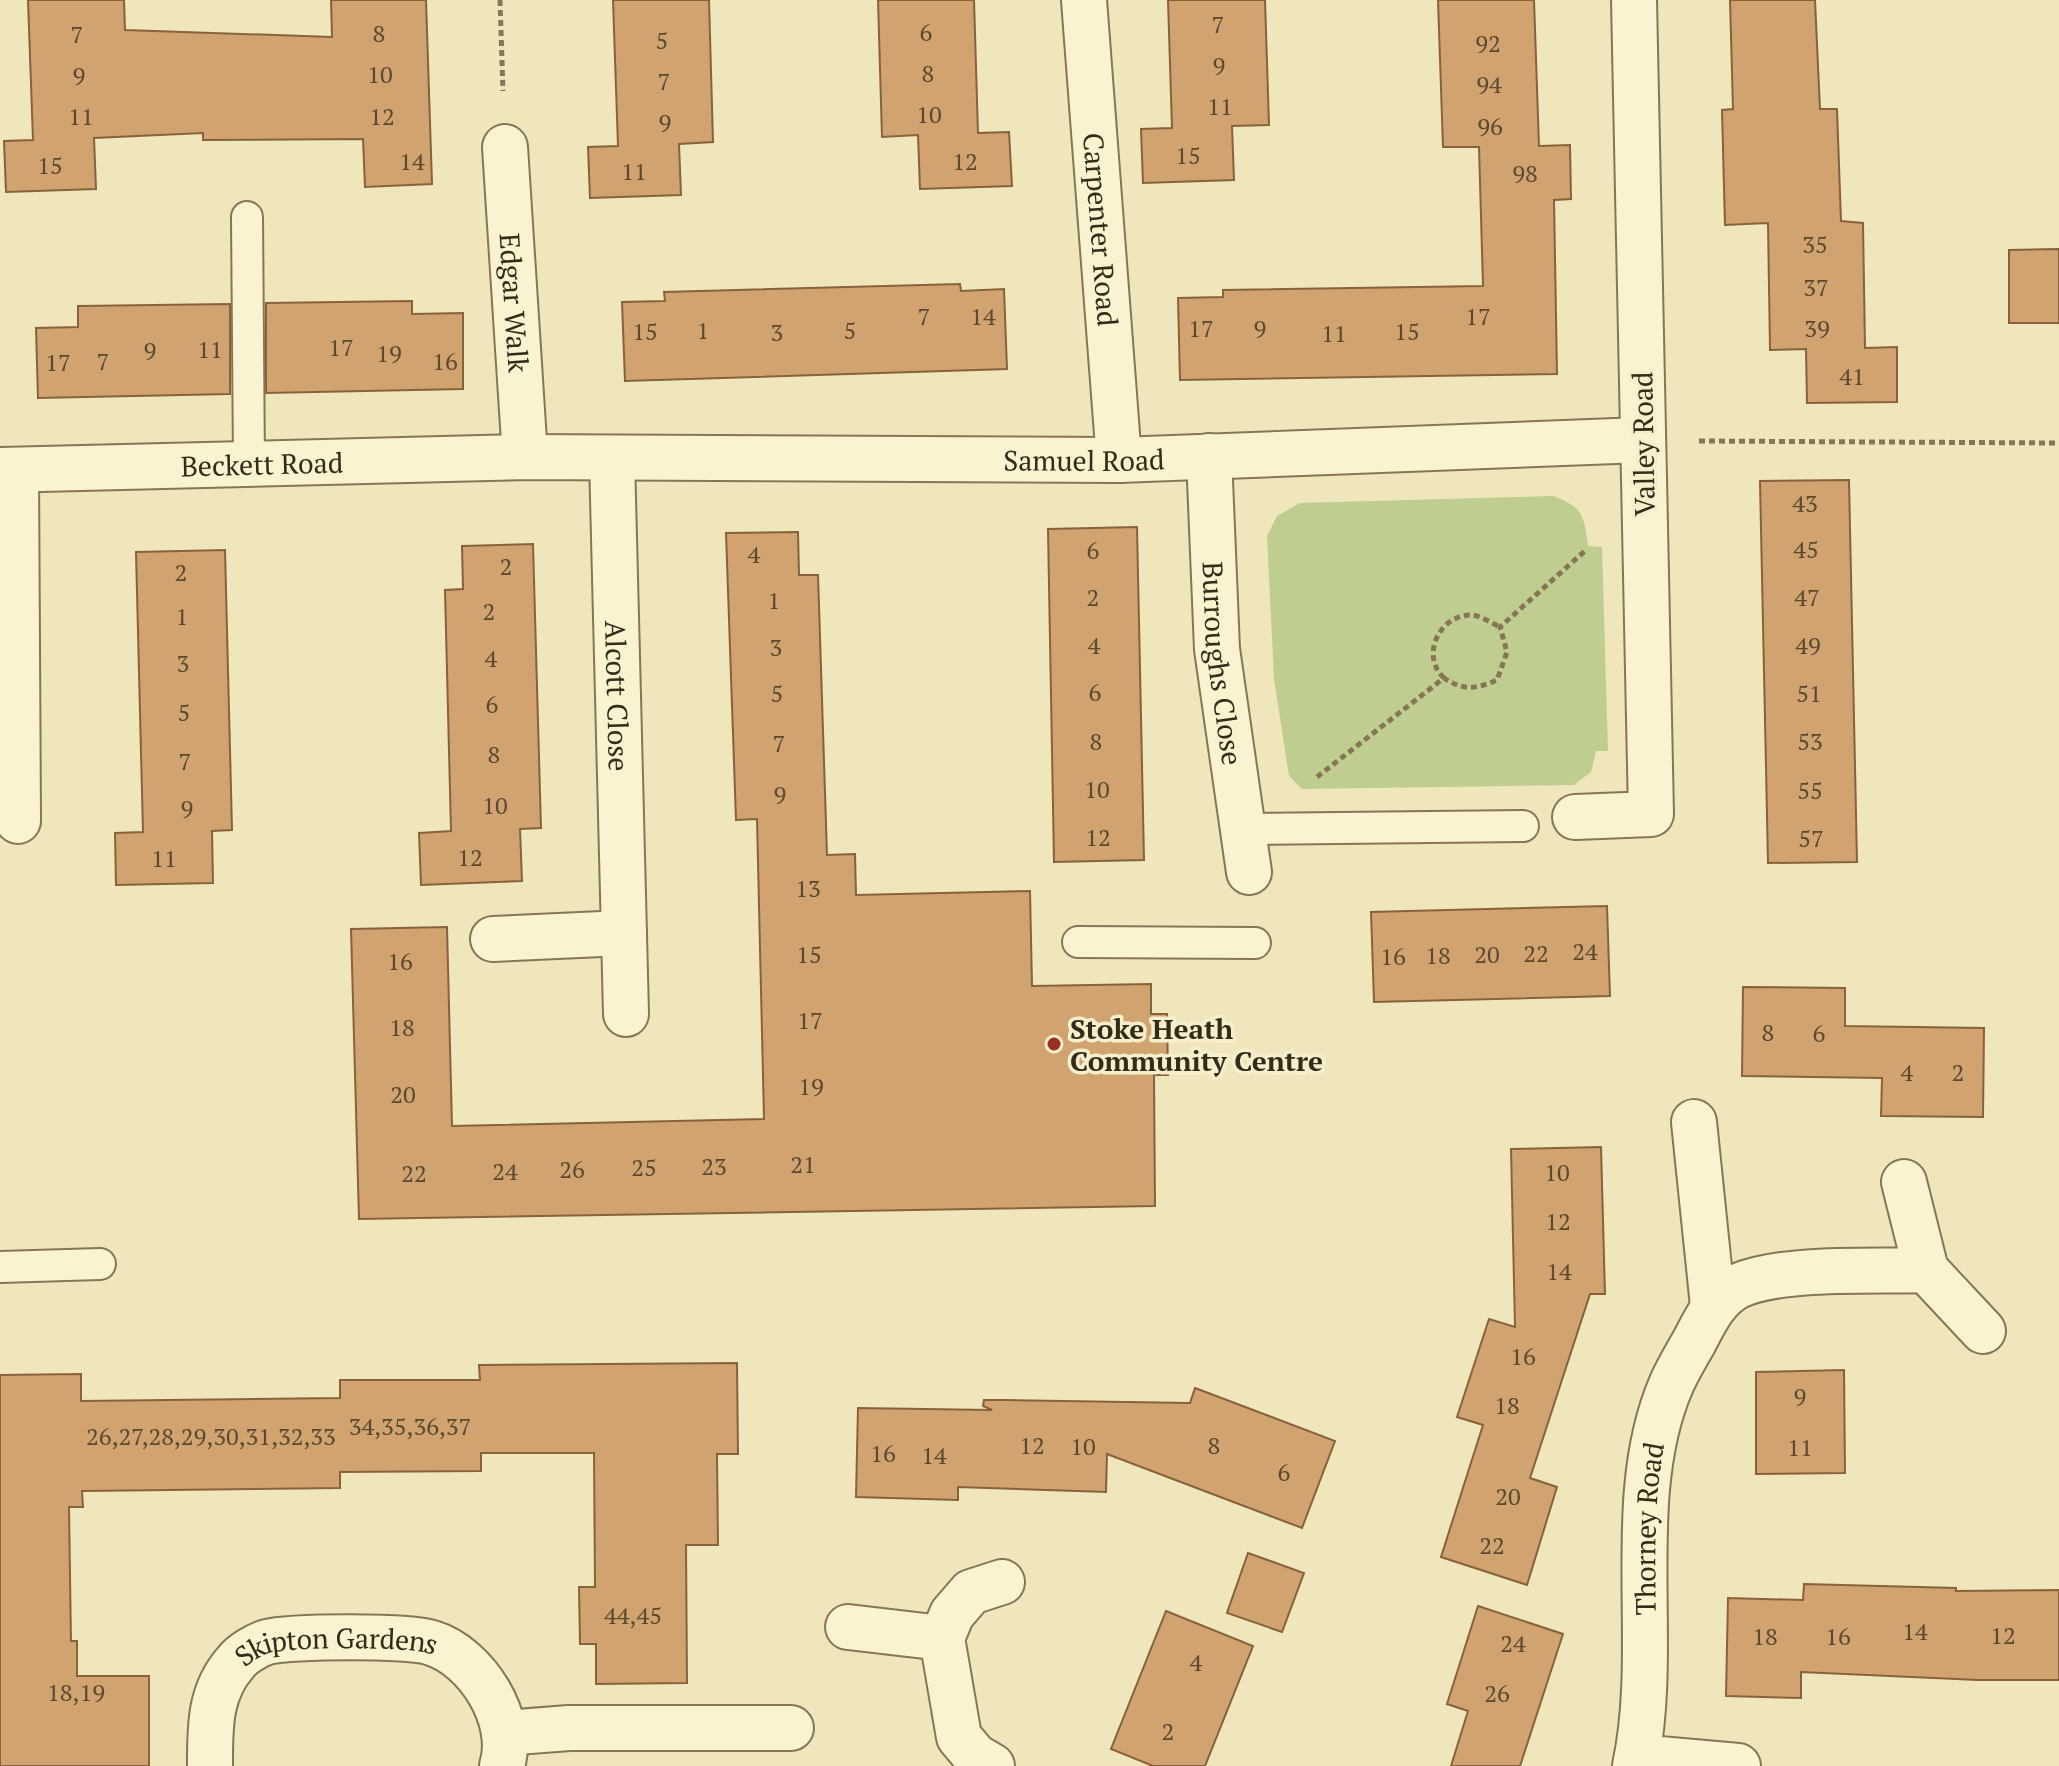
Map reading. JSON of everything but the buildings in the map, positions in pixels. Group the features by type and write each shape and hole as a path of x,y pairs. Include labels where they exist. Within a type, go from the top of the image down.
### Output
{"street":[{"name":"Carpenter Road","path":"1084,0 1119,460"},
{"name":"Valley Road","path":"1575,817 1651,814 1634,0"},
{"name":"Edgar Walk","path":"505,147 525,457"},
{"name":"Samuel Road","path":"525,457 1119,460 1642,440"},
{"name":"Burroughs Close","path":"1209,456 1217,649 1247,844"},
{"name":"Beckett Road","path":"8,470 525,457"},
{"name":"Alcott Close","path":"612,458 626,1014"},
{"path":"8,470 18,821"},
{"path":"493,939 624,933"},
{"path":"1694,1122 1713,1306"},
{"path":"1904,1182 1926,1270 1983,1331"},
{"name":"Thorney Road","path":"1636,1762 1644,1689 1646,1519 1654,1447 1670,1387 1713,1306 1738,1286 1776,1276 1926,1270"},
{"path":"992,1766 975,1756 959,1737 942,1638 952,1614 971,1592 1002,1582"},
{"path":"848,1627 942,1638"},
{"name":"Skipton Gardens","path":"210,1766 210,1725 217,1689 237,1660 263,1643 290,1638 433,1643 464,1662 485,1686 502,1718 503,1750 569,1728 791,1728"},
{"path":"1636,1762 1738,1766"}],"lane":[{"path":"247,217 249,464"},
{"path":"1247,844 1523,826"},
{"path":"1078,942 1255,943"},
{"path":"0,1267 100,1264"}],"path":[{"path":"500,0 505,147"},
{"path":"1642,440 2059,443"},
{"path":"1500,627 1644,499"},
{"path":"1474,615 1500,627 1507,652 1497,680 1469,689 1457,687 1437,672 1433,649 1439,629 1455,617 1474,615"},
{"path":"1247,844 1444,678"}],"green space":[{"path":"1553,496 1576,508 1583,519 1588,546 1602,547 1608,751 1596,751 1591,772 1574,785 1302,789 1289,776 1274,679 1267,536 1277,516 1300,503"}],"place":[{"name":"Stoke Heath Community Centre","path":"1054,1044"}]}
